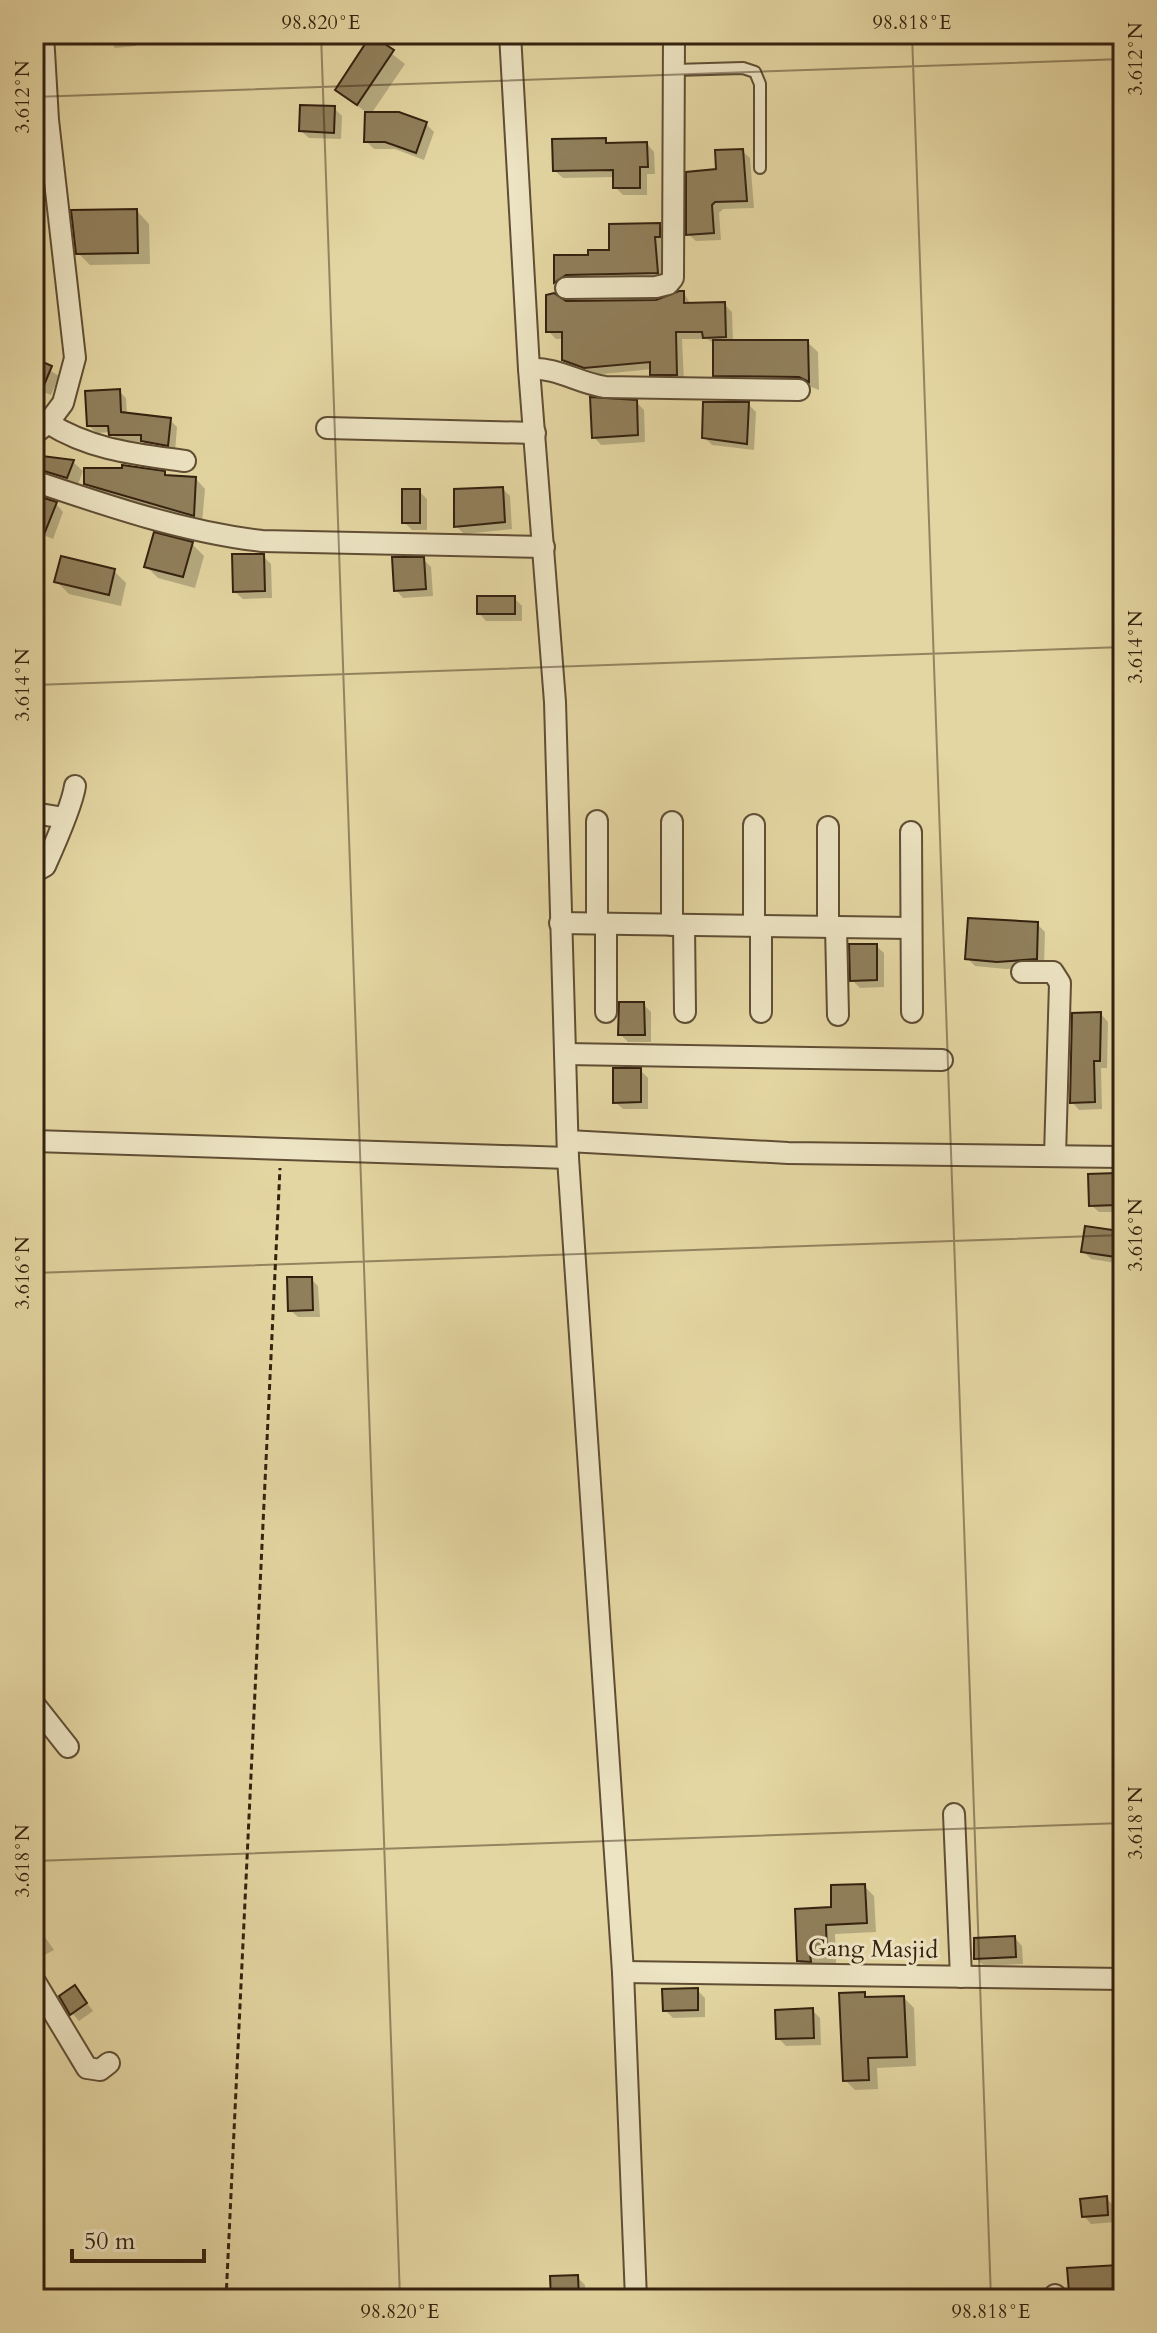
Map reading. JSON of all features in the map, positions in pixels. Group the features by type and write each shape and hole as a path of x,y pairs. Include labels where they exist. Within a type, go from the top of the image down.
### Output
{"street":[{"path":"43,34 41,120 75,358 69,390 41,428 107,450 185,461"},
{"path":"510,34 529,369 555,702 568,1150 626,1972 636,2299"},
{"path":"566,288 656,287 668,284 673,278 674,34"},
{"path":"529,369 560,370 587,384 605,387 799,390"},
{"path":"327,428 535,433"},
{"path":"34,481 198,531 233,538 544,547"},
{"path":"34,872 45,866 71,807 75,786"},
{"path":"34,813 64,818"},
{"path":"597,821 606,1012"},
{"path":"672,822 685,1012"},
{"path":"754,825 761,1012"},
{"path":"828,827 838,1015"},
{"path":"911,832 912,1012"},
{"path":"560,923 911,928"},
{"path":"1022,972 1053,972 1060,983 1055,1156"},
{"path":"565,1054 942,1060"},
{"path":"34,1141 281,1149 1123,1157"},
{"path":"34,1704 68,1747"},
{"path":"954,1814 961,1977"},
{"name":"Gang Masjid","path":"626,1972 1123,1979"},
{"path":"34,1980 87,2068 100,2070 109,2063"}],"lane":[{"path":"675,70 743,68 755,72 760,84 760,168"}],"path":[{"path":"226,2299 281,1149"}],"building":[{"path":"371,35 394,50 357,105 335,90"},
{"path":"300,105 335,106 334,133 299,131"},
{"path":"365,112 399,112 427,122 416,153 385,142 364,142"},
{"path":"606,138 606,143 647,142 648,167 640,167 640,188 613,188 613,170 553,171 552,139"},
{"path":"743,149 747,201 715,202 712,205 714,233 686,235 686,172 716,169 715,150"},
{"path":"137,209 138,253 76,254 71,210"},
{"path":"660,223 660,237 655,237 658,273 566,275 554,283 554,255 588,255 588,250 609,250 609,224"},
{"path":"684,291 684,303 725,302 726,337 703,338 702,332 676,332 677,375 650,375 650,362 584,368 562,360 562,332 546,332 546,295 554,293 566,301 656,300"},
{"path":"713,340 808,340 809,382 799,377 713,376"},
{"path":"34,358 52,366 34,409"},
{"path":"120,389 121,412 171,418 168,446 141,441 141,435 109,435 108,426 87,426 85,391"},
{"path":"590,397 637,400 638,435 592,438"},
{"path":"703,402 749,402 747,444 702,438"},
{"path":"34,455 74,460 67,478 34,468"},
{"path":"122,465 165,471 165,475 196,477 194,516 84,484 84,468 122,468"},
{"path":"503,487 505,522 454,527 454,489"},
{"path":"402,489 420,489 420,523 402,523"},
{"path":"34,495 57,502 45,532 34,528"},
{"path":"154,532 193,542 183,577 144,567"},
{"path":"232,554 264,554 265,591 233,592"},
{"path":"61,556 115,569 109,595 54,582"},
{"path":"392,557 424,557 426,589 394,591"},
{"path":"477,596 515,596 515,614 477,614"},
{"path":"968,918 1038,922 1037,959 997,962 965,959"},
{"path":"849,944 877,944 877,980 850,981"},
{"path":"619,1002 644,1002 645,1035 618,1035"},
{"path":"1101,1012 1100,1061 1094,1061 1095,1102 1070,1103 1072,1013"},
{"path":"613,1068 641,1068 641,1102 613,1103"},
{"path":"1116,1173 1117,1205 1089,1206 1088,1174"},
{"path":"1085,1226 1120,1231 1116,1257 1081,1252"},
{"path":"287,1277 312,1277 313,1310 288,1311"},
{"path":"865,1884 867,1923 826,1925 827,1953 810,1954 811,1962 797,1961 795,1909 831,1907 831,1885"},
{"path":"1015,1936 1016,1957 974,1959 974,1938"},
{"path":"75,1985 87,2003 70,2015 59,1996"},
{"path":"698,1988 698,2010 663,2011 662,1989"},
{"path":"865,1992 865,1997 904,1996 907,2057 868,2058 869,2080 843,2081 839,1993"},
{"path":"813,2008 814,2038 776,2039 775,2010"},
{"path":"1107,2196 1108,2215 1082,2217 1080,2199"},
{"path":"1119,2265 1120,2299 1074,2299 1074,2292 1069,2292 1067,2268"},
{"path":"578,2275 579,2299 551,2299 550,2276"}]}
